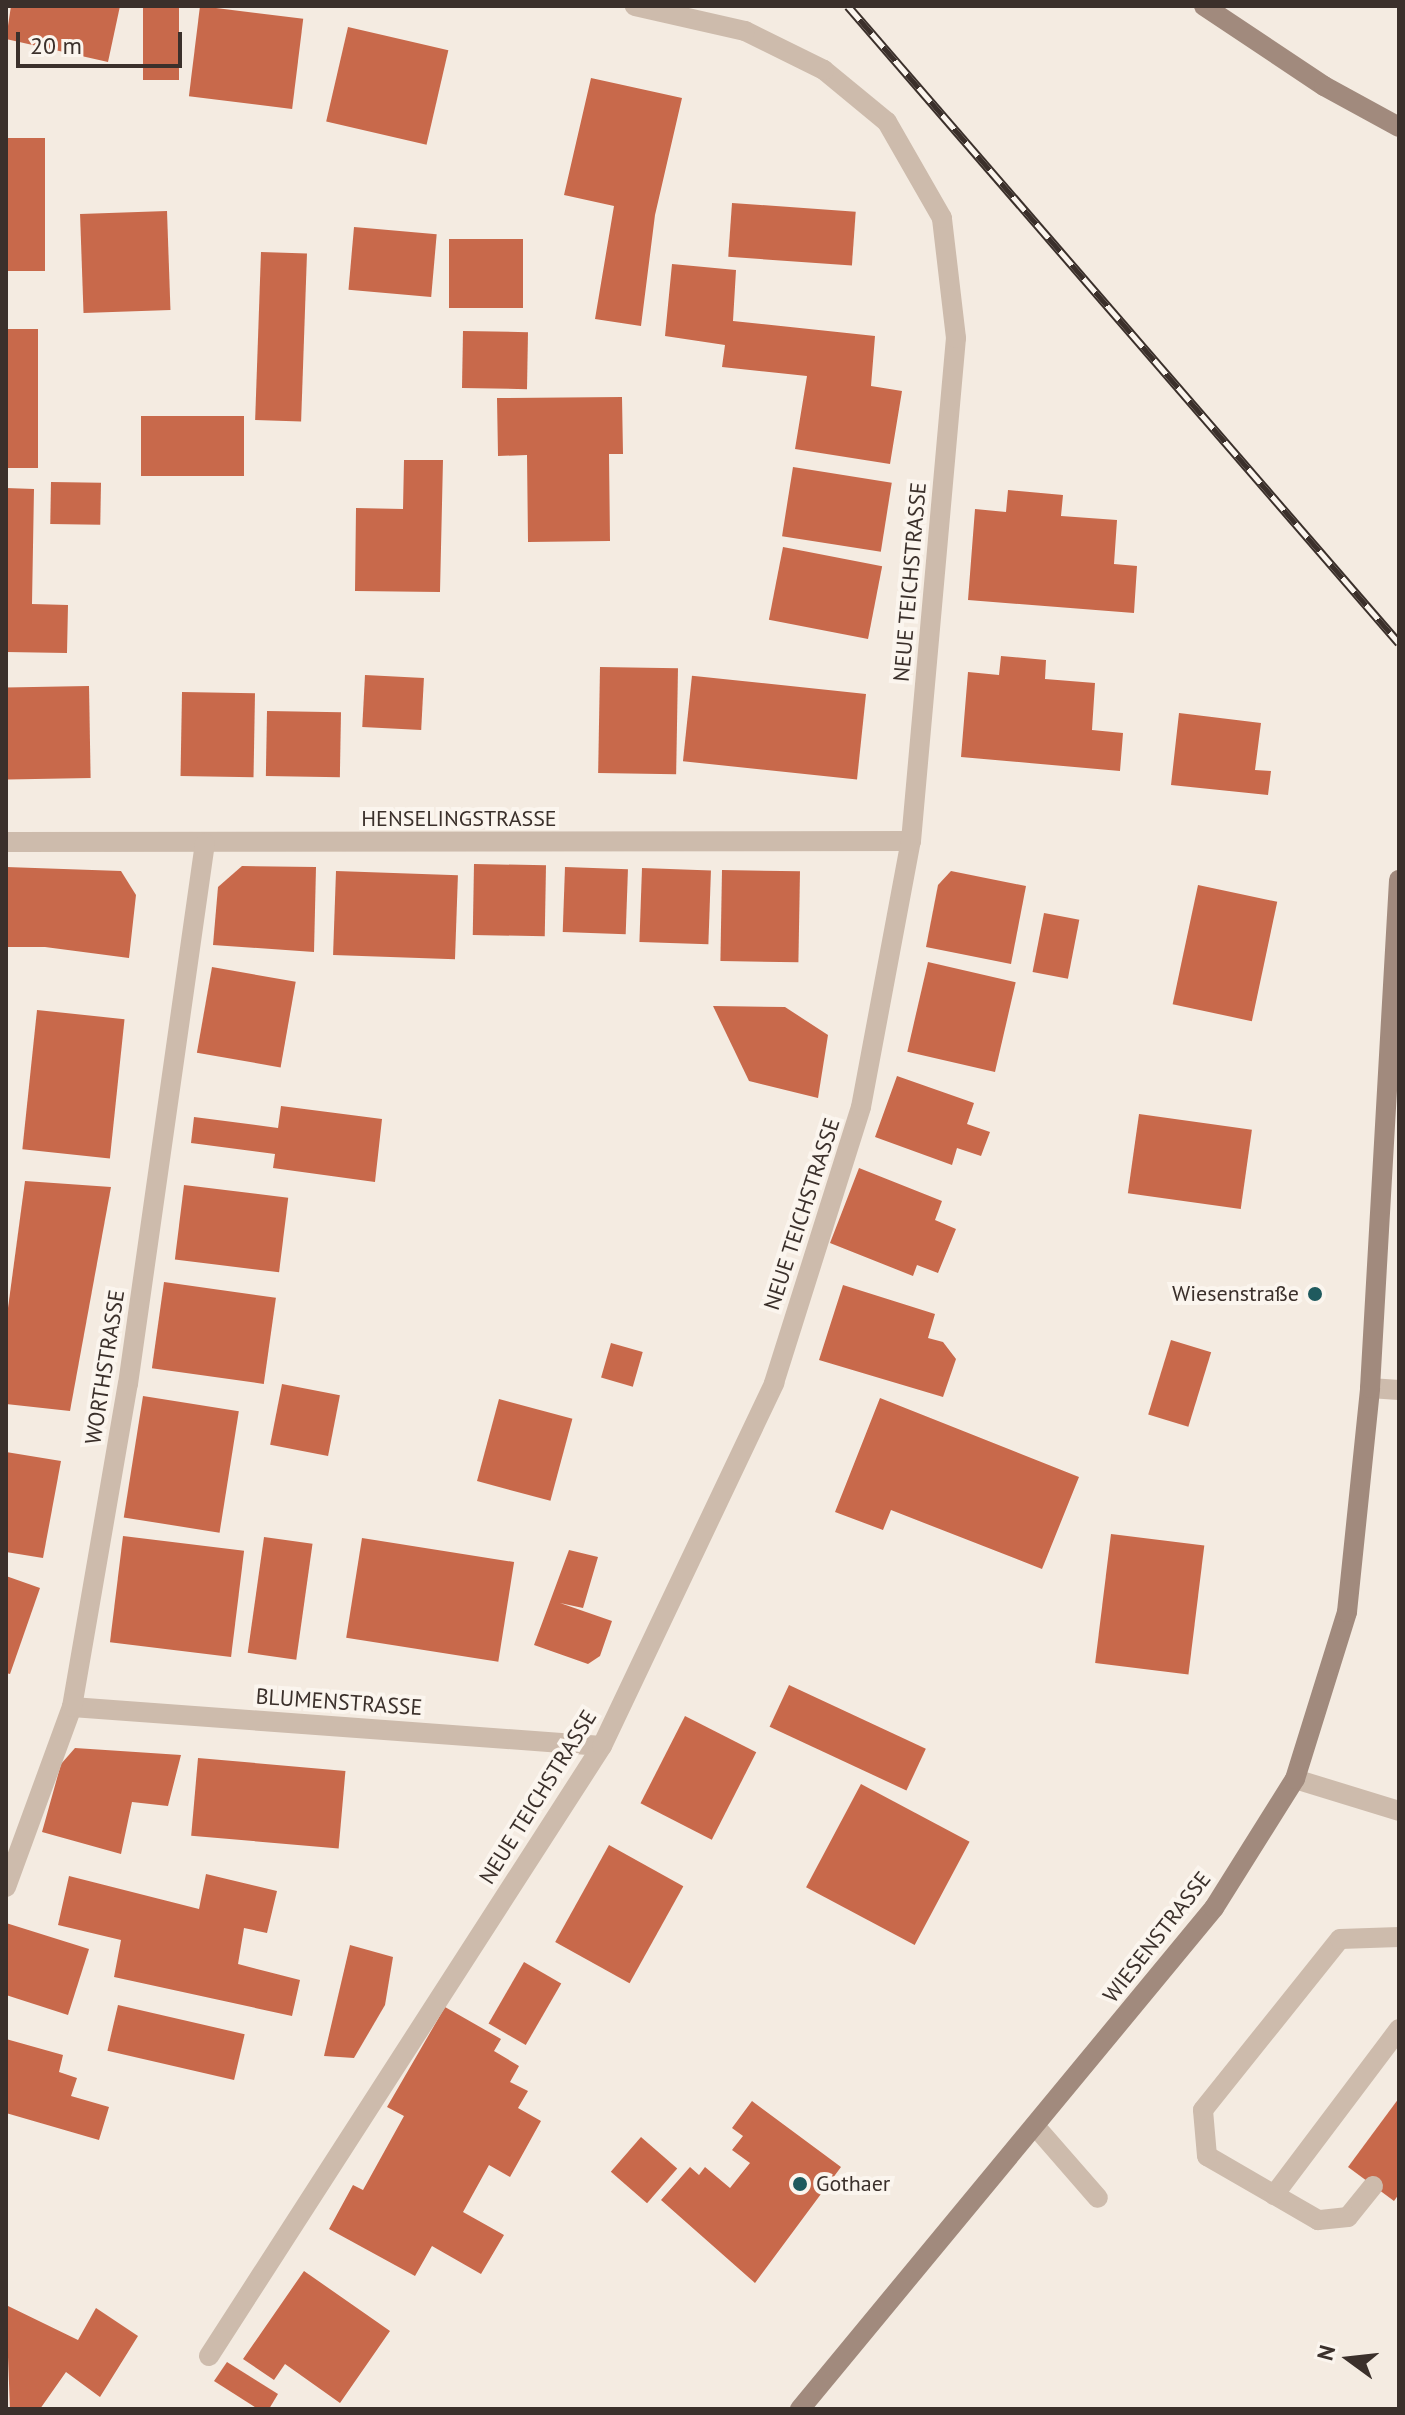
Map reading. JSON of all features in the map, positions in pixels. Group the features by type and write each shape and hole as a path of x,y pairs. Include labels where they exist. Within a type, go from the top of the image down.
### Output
{"street":[{"name":"NEUE TEICHSTRASSE","path":"209,2356 602,1746 774,1383 861,1107 911,841 956,338 942,218 887,122 824,70 745,31 635,6"},
{"path":"1204,6 1324,86 1399,127"},
{"name":"HENSELINGSTRASSE","path":"6,842 911,841"},
{"name":"WORTHSTRASSE","path":"6,1887 72,1707 128,1384 205,843"},
{"name":"WIESENSTRASSE","path":"807,2407 1214,1908 1295,1779 1347,1612 1370,1388 1396,1028 1399,880"},
{"path":"1370,1388 1399,1390"},
{"name":"BLUMENSTRASSE","path":"72,1707 602,1746"},
{"path":"1295,1779 1399,1811"},
{"path":"1373,2186 1348,2217 1318,2220 1207,2156 1203,2110 1340,1939 1399,1937"},
{"path":"1274,2195 1399,2029"},
{"path":"1036,2127 1098,2198"}],"building":[{"path":"11,6 120,6 108,62 6,39"},
{"path":"143,6 179,6 179,80 143,80"},
{"path":"200,6 303,19 292,109 189,96"},
{"path":"348,27 448,50 427,145 326,122"},
{"path":"591,78 682,98 655,215 641,326 595,319 614,206 564,195"},
{"path":"6,138 45,138 45,271 6,271"},
{"path":"732,203 856,212 852,266 728,257"},
{"path":"167,211 170,310 84,313 80,214"},
{"path":"354,227 437,234 431,297 349,290"},
{"path":"449,239 523,239 523,308 449,308"},
{"path":"261,252 307,254 301,422 255,420"},
{"path":"672,264 736,270 733,321 875,336 871,386 902,391 890,464 795,449 807,376 722,367 725,345 665,336"},
{"path":"6,329 38,329 38,468 6,468"},
{"path":"463,331 528,332 527,389 462,388"},
{"path":"622,397 623,454 609,454 610,541 528,542 527,455 498,456 497,398"},
{"path":"141,416 244,416 244,476 141,476"},
{"path":"404,460 443,460 440,592 355,591 356,508 403,509"},
{"path":"793,467 892,483 881,552 782,536"},
{"path":"51,482 101,483 100,525 50,524"},
{"path":"6,488 34,489 32,604 68,605 67,653 6,652"},
{"path":"1008,490 1063,495 1061,516 1117,520 1114,564 1137,566 1134,613 968,600 975,509 1006,512"},
{"path":"783,547 882,566 868,639 769,620"},
{"path":"1001,656 1046,660 1045,679 1095,683 1092,730 1123,733 1120,771 961,757 968,672 999,675"},
{"path":"600,667 678,668 676,774 598,773"},
{"path":"365,675 424,678 421,730 362,727"},
{"path":"692,676 866,694 857,780 683,761"},
{"path":"89,686 91,778 8,779 6,687"},
{"path":"182,692 255,693 254,777 181,776"},
{"path":"267,711 341,712 340,777 266,776"},
{"path":"1179,713 1261,723 1255,770 1271,771 1268,795 1171,785"},
{"path":"474,864 546,865 545,936 473,935"},
{"path":"242,866 316,867 314,952 213,945 218,887"},
{"path":"6,867 121,871 136,895 129,958 45,947 6,947"},
{"path":"565,867 628,869 626,934 563,932"},
{"path":"642,868 711,870 708,944 639,942"},
{"path":"722,870 800,871 798,962 720,961"},
{"path":"336,871 458,875 455,959 333,955"},
{"path":"951,871 1026,886 1011,964 926,947 938,885"},
{"path":"1198,885 1277,902 1252,1021 1173,1004"},
{"path":"1044,913 1079,920 1068,979 1033,972"},
{"path":"928,962 1016,982 995,1072 907,1052"},
{"path":"212,967 296,982 281,1067 197,1053"},
{"path":"713,1006 785,1007 828,1035 818,1098 749,1081"},
{"path":"37,1010 125,1019 110,1158 22,1149"},
{"path":"897,1076 974,1103 967,1124 990,1132 981,1156 957,1148 952,1165 875,1137"},
{"path":"281,1106 382,1119 375,1182 273,1168 275,1154 191,1143 194,1117 278,1128"},
{"path":"1139,1114 1252,1130 1241,1209 1128,1193"},
{"path":"859,1168 942,1201 935,1220 956,1229 938,1273 917,1265 913,1276 830,1243"},
{"path":"25,1181 111,1187 70,1411 6,1404 6,1323"},
{"path":"184,1185 288,1198 279,1272 175,1259"},
{"path":"164,1282 276,1298 264,1384 152,1368"},
{"path":"843,1285 935,1314 928,1338 943,1342 956,1359 943,1397 819,1360"},
{"path":"1171,1340 1211,1352 1188,1427 1148,1415"},
{"path":"611,1343 643,1352 633,1387 601,1378"},
{"path":"282,1384 340,1395 328,1456 270,1445"},
{"path":"143,1396 239,1411 220,1533 124,1517"},
{"path":"880,1398 1079,1477 1042,1569 891,1510 883,1530 835,1512"},
{"path":"499,1399 572,1419 550,1501 477,1481"},
{"path":"6,1452 61,1461 43,1558 6,1552"},
{"path":"1111,1534 1204,1545 1188,1674 1095,1663"},
{"path":"123,1536 244,1551 231,1657 110,1642"},
{"path":"264,1537 313,1544 296,1660 248,1653"},
{"path":"362,1538 514,1562 498,1662 346,1638"},
{"path":"569,1550 598,1557 583,1608 560,1603 612,1621 600,1656 588,1664 534,1645"},
{"path":"6,1576 40,1588 10,1674 6,1673"},
{"path":"789,1685 926,1749 906,1791 770,1727"},
{"path":"685,1716 756,1752 712,1840 641,1803"},
{"path":"75,1748 181,1755 168,1806 132,1802 121,1854 42,1832 61,1764"},
{"path":"198,1758 345,1771 339,1849 191,1836"},
{"path":"861,1784 970,1842 915,1945 806,1887"},
{"path":"609,1845 683,1886 630,1983 555,1942"},
{"path":"206,1874 277,1891 267,1933 244,1928 238,1964 300,1980 292,2016 114,1977 121,1940 58,1925 69,1876 199,1909"},
{"path":"6,1923 89,1949 68,2015 6,1995"},
{"path":"350,1945 393,1957 385,2005 354,2058 324,2056"},
{"path":"524,1962 561,1984 526,2045 488,2023"},
{"path":"118,2005 245,2034 234,2080 107,2051"},
{"path":"445,2007 501,2039 494,2051 519,2066 510,2082 528,2091 518,2108 541,2121 510,2177 489,2165 463,2212 504,2235 481,2274 432,2246 415,2276 329,2229 353,2185 363,2190 404,2116 387,2107"},
{"path":"6,2039 63,2055 59,2072 77,2078 71,2096 109,2107 99,2140 6,2113"},
{"path":"1399,2098 1399,2194 1394,2201 1348,2167"},
{"path":"752,2101 841,2167 755,2283 661,2200 690,2167 699,2175 705,2167 730,2188 750,2163 732,2150 743,2136 732,2128"},
{"path":"641,2137 677,2168 647,2203 611,2172"},
{"path":"304,2271 390,2331 340,2403 285,2364 274,2380 243,2359"},
{"path":"6,2305 78,2340 96,2308 138,2336 100,2397 66,2372 40,2409 10,2409"},
{"path":"227,2362 278,2394 269,2409 258,2409 214,2381"}],"railway":[{"path":"848,6 1399,643"}],"place":[{"name":"Wiesenstraße","path":"1315,1294"},
{"name":"Gothaer","path":"800,2184"}]}
